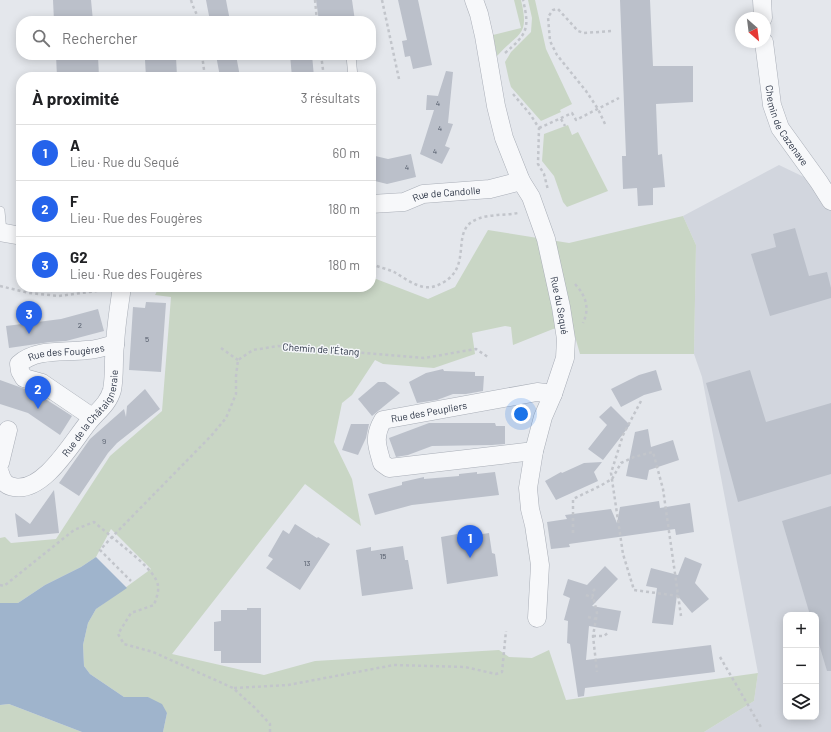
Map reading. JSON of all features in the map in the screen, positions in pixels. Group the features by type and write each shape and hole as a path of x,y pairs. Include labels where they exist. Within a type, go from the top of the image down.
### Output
{"street":[{"name":"Rue du Sequé","path":"474,0 484,36 499,119 512,159 521,181 531,197 546,239 566,339 565,358 553,394 543,417 534,451 528,488 530,509 540,565 537,618"},
{"path":"762,0 763,12"},
{"name":"Chemin de Cazenave","path":"765,48 772,105 780,128 831,201"},
{"name":"Rue de Candolle","path":"376,204 404,202 423,194 490,189 521,181"},
{"path":"1,232 16,235"},
{"name":"Rue de la Châtaigneraie","path":"0,473 8,486 21,489 38,482 50,471 92,417 109,398 112,390 116,292"},
{"name":"Rue des Fougères","path":"92,417 42,383 24,378 20,371 19,364 25,358 43,353 89,350 115,344"},
{"name":"Rue des Peupliers","path":"534,451 389,468 382,463 376,442 377,430 383,420 537,392 553,394"},
{"path":"0,463 8,430"}],"lane":[{"path":"351,60 352,72"},
{"path":"0,211 1,232"}],"path":[{"path":"191,0 192,6 198,16"},
{"path":"314,0 317,16"},
{"path":"382,0 399,80"},
{"path":"605,124 598,109 586,91 557,55 550,40 548,17 553,10 558,9 578,31 584,33 612,31"},
{"path":"203,60 204,72"},
{"path":"322,60 323,72"},
{"path":"539,128 572,113 576,120 619,98"},
{"path":"561,119 565,126"},
{"path":"0,286 16,290"},
{"path":"26,292 59,296 88,292"},
{"name":"Chemin de l’Étang","path":"238,360 253,350 278,346 424,358 476,349 488,357"},
{"path":"131,581 100,550 211,436 226,418 236,394 238,360 220,348"},
{"path":"641,401 623,434 611,473 623,554 634,590 678,596"},
{"path":"573,533 573,499 612,479 621,463 634,456 653,452 663,489 681,616"},
{"path":"0,585 4,586 74,530 94,522 151,571 158,582 159,588 154,605 131,613 118,634 124,644 153,652 233,688 254,706 270,724 270,732"},
{"path":"595,589 592,592 597,613 593,636 597,672"},
{"path":"586,595 594,598"},
{"path":"588,617 596,619"},
{"path":"233,688 288,685 394,665 465,667 496,674 502,672 506,631"},
{"path":"593,636 604,636 609,632"},
{"path":"720,657 762,729"}],"shaded area":[{"path":"779,165 831,190 831,732 704,732 754,701 758,673 702,377 694,354 696,245 683,216"}],"green space":[{"path":"514,0 521,0 524,21 523,28 516,38 497,56 493,35 521,28"},
{"path":"528,0 535,0 546,49 572,104 560,110 561,112 541,121 511,87 505,62 511,52 531,32 532,18"},
{"path":"568,125 572,135 578,132 608,191 567,207 563,202 554,176 542,161 544,134"},
{"path":"683,216 696,245 694,354 580,354 572,326 553,329 513,345 511,327 505,326 472,333 475,354 434,368 383,364 375,360 352,395 342,403 334,442 352,479 361,526 305,484 172,654 264,675 315,661 499,650 509,657 532,658 549,650 566,700 758,673 754,701 704,732 163,732 167,713 148,697 124,697 90,674 84,666 83,645 88,623 96,609 151,569 111,529 96,557 81,567 45,585 18,603 0,603 0,538 5,537 11,543 56,539 110,456 162,411 171,297 155,295 156,292 376,292 376,279 428,299 455,287 488,230 569,243"},
{"path":"9,704 82,732 0,732 0,705"}],"water":[{"path":"96,557 127,588 96,609 88,623 83,645 84,666 90,674 124,697 148,697 162,704 167,713 163,732 82,732 9,704 0,705 0,603 18,603 45,585 81,567"}],"building":[{"path":"53,0 91,0 93,16 54,16"},
{"path":"206,0 226,0 229,16 209,16"},
{"path":"316,0 352,0 354,16 318,16"},
{"path":"398,0 418,0 432,65 413,69 410,56 405,57 402,41 407,40"},
{"path":"620,0 650,0 653,66 693,66 693,102 656,104 658,155 662,154 665,187 653,188 653,205 638,206 637,188 623,189 622,156 626,156"},
{"path":"56,60 98,60 99,72 57,72"},
{"path":"145,60 176,60 177,72 146,72"},
{"path":"217,60 237,60 239,72 219,72"},
{"path":"290,60 312,60 314,72 292,72"},
{"path":"446,71 453,72 448,123 453,124 445,146 450,148 442,164 420,154 434,110 426,110 427,95 438,96"},
{"path":"411,154 416,177 387,184 376,181 376,156 388,159"},
{"path":"795,228 809,276 827,272 831,288 831,298 770,316 751,254 776,247 773,234"},
{"path":"146,302 166,303 161,372 129,370 133,307 145,308"},
{"path":"98,309 104,331 66,341 9,348 6,326 61,319"},
{"path":"443,369 444,371 475,372 475,376 484,376 483,391 466,394 453,394 437,400 417,403 409,382 426,373"},
{"path":"656,370 662,390 644,395 621,407 611,389 639,375"},
{"path":"750,370 766,422 831,403 831,474 738,502 706,383"},
{"path":"0,380 36,393 72,416 60,435 28,413 0,404"},
{"path":"378,382 385,382 400,393 372,416 358,399"},
{"path":"145,389 160,409 117,443 108,453 79,496 59,483 90,439 124,409 126,417 127,406"},
{"path":"611,406 630,425 603,460 588,449 607,425 599,417"},
{"path":"429,423 495,423 496,426 505,426 505,444 432,446 408,455 396,457 389,438"},
{"path":"351,424 369,424 366,438 358,455 342,450"},
{"path":"648,429 651,447 673,440 679,460 649,470 647,480 626,476 635,432"},
{"path":"602,462 594,472 598,481 556,500 545,481 561,472 562,473 584,463"},
{"path":"477,472 477,474 495,472 499,495 412,505 375,515 368,494 402,485 402,482 424,477 424,479 459,476 459,474"},
{"path":"54,490 59,533 18,537 15,513 30,524"},
{"path":"659,501 660,508 690,503 694,532 676,535 675,529 569,544 570,547 551,549 547,522 567,519 565,515 611,509 617,523 620,507"},
{"path":"831,506 831,671 827,671 819,644 819,612 809,612 782,521"},
{"path":"295,524 317,538 318,537 330,544 300,590 266,568 273,559 268,556 283,530 289,534"},
{"path":"489,533 492,553 495,554 498,576 447,584 441,537 457,534 457,538"},
{"path":"403,546 405,560 408,560 413,589 362,596 356,550 371,547 371,551"},
{"path":"685,557 702,564 695,583 709,599 692,613 677,595 673,625 652,623 657,588 646,586 651,568 678,575"},
{"path":"605,566 618,579 592,606 621,611 617,631 589,626 586,660 711,645 715,672 585,688 584,696 578,697 570,644 567,643 568,621 564,620 570,598 563,595 568,579 587,585"},
{"path":"247,608 261,608 261,663 221,663 221,651 214,651 214,622 221,621 221,610 247,610"}],"place":[{"name":"G2","path":"29,334"},
{"name":"F","path":"38,409"},
{"name":"A","path":"470,558"}]}
